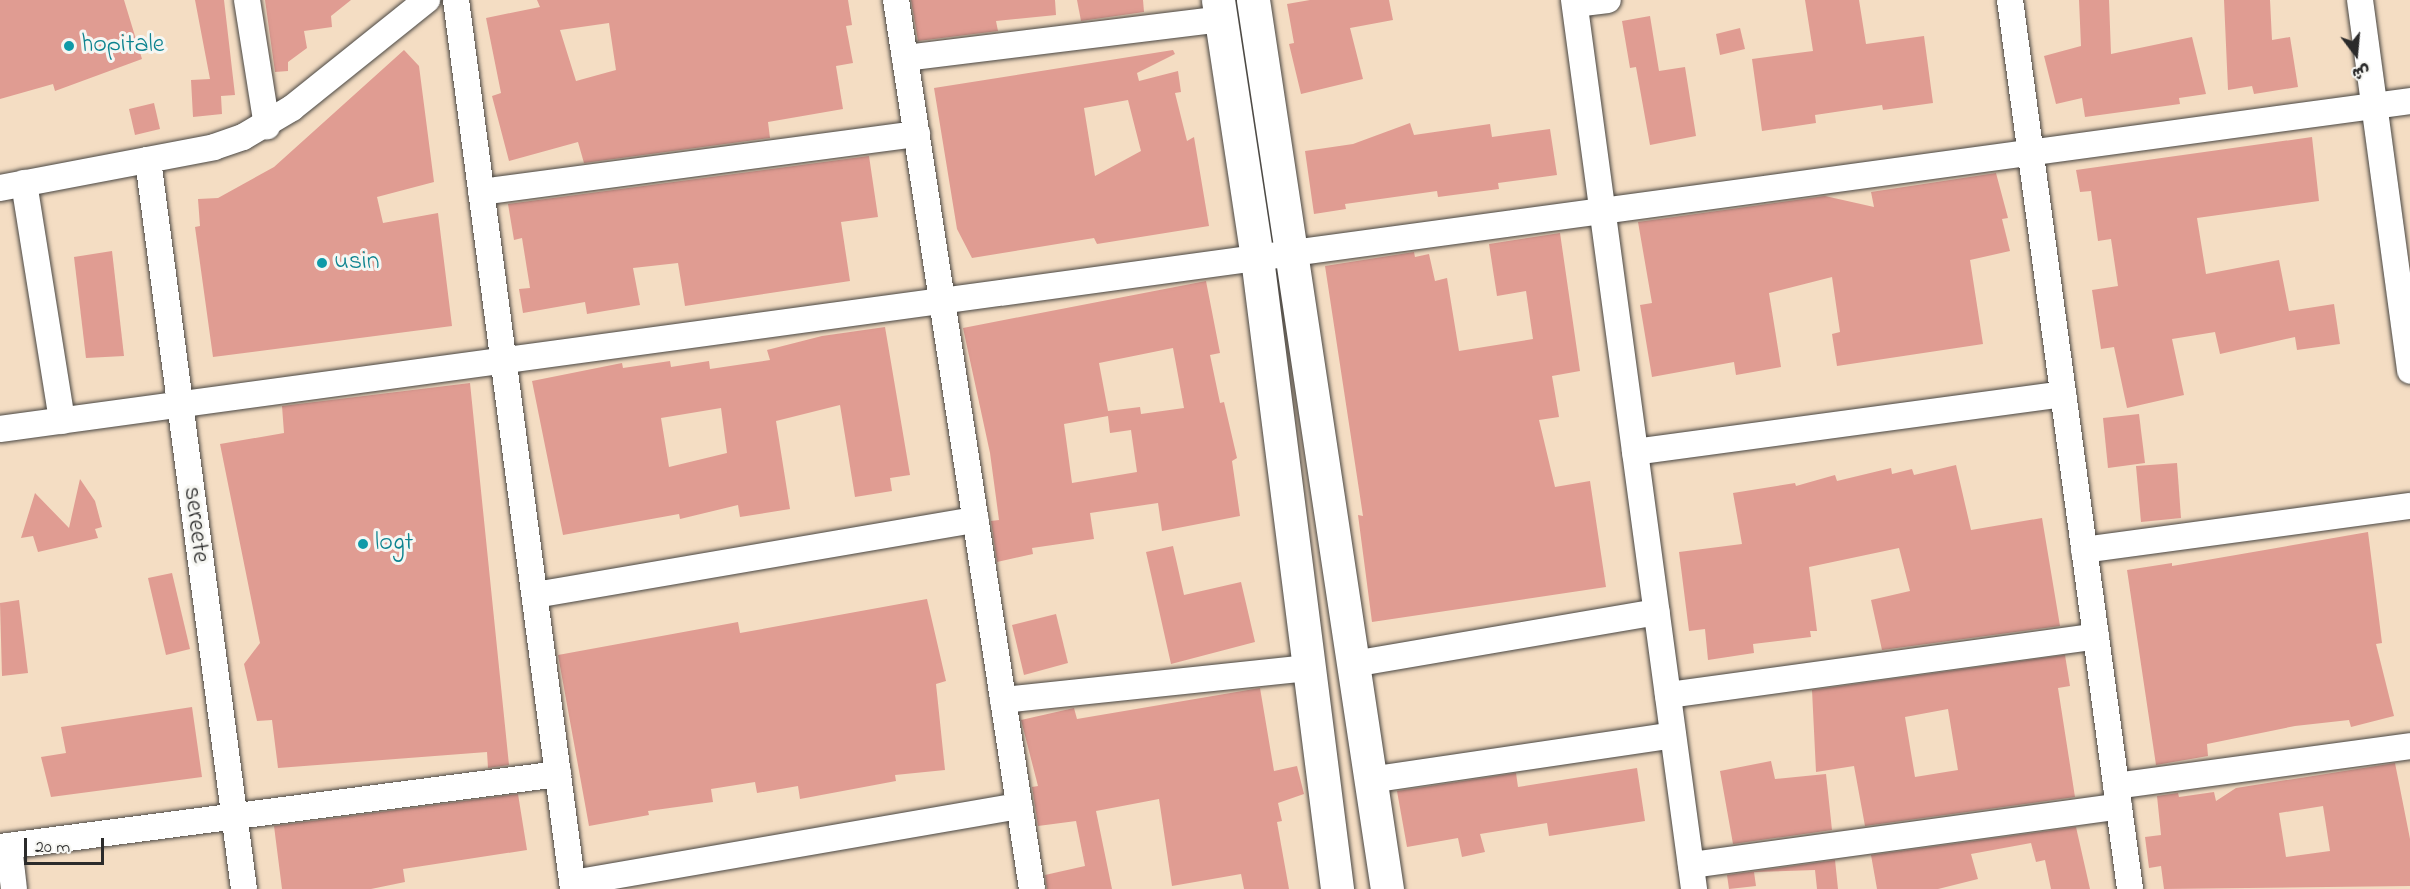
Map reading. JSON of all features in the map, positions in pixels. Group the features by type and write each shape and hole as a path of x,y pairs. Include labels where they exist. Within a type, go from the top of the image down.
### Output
{"main road":[{"path":"1253,0 1387,889"},
{"path":"1219,10 1257,258 1337,889"}],"street":[{"path":"247,0 267,126"},
{"path":"62,421 12,185 214,147 267,126 427,0"},
{"path":"456,0 573,886 1019,806"},
{"path":"896,0 1032,889"},
{"path":"1608,0 1574,2 1692,877 2117,796 2410,746"},
{"path":"2010,0 2130,889"},
{"path":"2360,0 2410,371"},
{"path":"904,58 1219,10"},
{"path":"0,429 2410,101"},
{"path":"481,192 916,134"},
{"name":"sereete","path":"148,160 244,889"},
{"path":"1635,452 2063,394"},
{"path":"2084,550 2410,506"},
{"path":"535,595 976,520"},
{"path":"1353,664 1657,612"},
{"path":"1668,695 2096,636"},
{"path":"1003,700 1309,668"},
{"path":"1370,780 1673,735"},
{"path":"14,889 5,847 558,774"}],"building":[{"name":"hopitale","path":"0,0 124,0 142,59 55,91 53,84 0,99"},
{"path":"195,0 224,0 235,95 221,96 222,114 193,117 191,80 210,79"},
{"path":"265,0 351,0 331,16 332,27 304,31 307,48 288,62 288,71 275,72"},
{"path":"537,0 848,0 852,25 846,26 853,63 836,66 843,109 768,122 770,138 584,163 578,142 509,161 492,96 501,93 486,18 540,7","holes":["609,23 616,70 576,81 560,30"]},
{"path":"911,0 1055,0 1056,15 996,21 998,31 918,41"},
{"path":"1077,0 1143,0 1144,12 1081,21"},
{"path":"1310,0 1389,0 1393,20 1350,28 1363,79 1301,94 1289,44 1294,43 1287,4"},
{"path":"1805,0 1859,0 1866,44 1924,36 1933,103 1883,110 1882,105 1815,115 1816,123 1762,131 1752,59 1813,51"},
{"path":"2079,0 2109,0 2111,54 2192,37 2206,94 2179,98 2180,104 2085,117 2082,98 2056,104 2044,56 2081,46"},
{"path":"2224,0 2270,0 2272,40 2290,37 2298,87 2254,94 2252,86 2228,90"},
{"path":"1650,16 1659,71 1685,67 1696,136 1650,145 1636,67 1630,68 1622,21"},
{"path":"1740,28 1745,49 1720,55 1716,34"},
{"name":"usin","path":"404,50 419,66 434,182 377,197 383,223 438,213 452,326 213,357 195,227 200,226 198,199 218,198 274,167"},
{"path":"1173,50 1175,54 1137,73 1139,81 1178,71 1181,92 1175,93 1187,141 1194,137 1209,226 1097,244 1094,238 972,258 957,229 934,88","holes":["1128,100 1141,151 1095,176 1084,108"]},
{"path":"154,103 160,129 135,135 129,109"},
{"path":"1410,123 1414,135 1490,124 1492,137 1550,129 1557,175 1498,183 1499,189 1438,197 1437,191 1345,204 1346,209 1314,214 1305,151 1353,144"},
{"path":"2312,137 2319,201 2197,218 2206,274 2279,260 2289,311 2334,304 2340,344 2297,350 2295,337 2220,354 2215,332 2172,339 2184,395 2127,408 2114,347 2101,349 2092,290 2118,286 2111,239 2098,241 2091,191 2080,192 2076,170"},
{"path":"869,156 878,217 841,222 850,281 685,306 678,263 633,268 640,305 587,314 585,302 523,313 519,289 530,288 522,238 514,240 508,204"},
{"path":"1996,173 2008,218 2002,219 2010,251 1970,260 1983,344 1837,366 1832,334 1840,332 1832,277 1769,293 1781,367 1736,375 1734,362 1652,377 1640,305 1652,303 1638,222 1825,196 1874,207 1871,192"},
{"path":"1560,233 1580,371 1552,376 1559,417 1539,420 1555,487 1590,481 1606,587 1372,622 1358,515 1363,516 1325,266 1414,252 1415,257 1429,254 1435,281 1447,278 1459,351 1533,339 1526,291 1497,296 1489,244"},
{"path":"112,251 124,356 86,358 74,257"},
{"path":"1206,281 1220,353 1210,355 1220,403 1224,402 1237,458 1232,461 1240,516 1162,531 1158,503 1090,513 1094,539 1032,548 1033,554 997,562 991,521 999,520 990,453 963,328","holes":["1173,348 1184,408 1141,414 1140,407 1108,411 1099,363","1108,416 1110,433 1131,430 1137,472 1072,483 1064,424"]},
{"path":"885,327 910,475 890,478 892,491 855,497 840,405 776,421 790,509 740,517 738,505 680,519 679,514 563,535 532,381 622,363 623,368 670,361 671,367 709,361 710,369 770,360 767,350 822,336","holes":["721,408 727,453 669,467 661,418"]},
{"name":"logt","path":"470,383 509,765 488,768 487,752 278,768 272,720 257,721 244,664 260,643 220,444 284,433 282,406"},
{"path":"2139,414 2145,463 2108,468 2103,418"},
{"path":"2177,463 2181,518 2141,522 2136,466"},
{"path":"1956,465 1971,530 2042,518 2060,626 1882,650 1871,600 1910,591 1899,548 1809,567 1817,631 1810,631 1811,637 1753,644 1754,653 1708,660 1705,629 1689,631 1679,552 1742,544 1733,493 1795,483 1796,486 1835,475 1837,481 1891,468 1892,474 1912,469 1914,475"},
{"path":"80,479 95,501 102,527 95,529 98,538 38,552 33,536 21,538 35,493 69,528"},
{"path":"2368,532 2382,643 2376,644 2394,716 2351,727 2349,720 2295,726 2207,744 2208,756 2156,765 2127,570 2172,563 2172,566"},
{"path":"1173,546 1184,595 1241,582 1255,642 1171,664 1146,552"},
{"path":"172,573 190,649 166,655 148,578"},
{"path":"927,599 946,681 936,684 945,770 895,775 896,781 800,799 798,786 757,793 755,782 711,789 713,802 648,811 649,815 589,826 558,655 738,622 740,633"},
{"path":"19,600 28,673 2,676 0,603"},
{"path":"1056,614 1068,663 1024,675 1012,625"},
{"path":"2065,655 2070,686 2058,688 2075,797 1865,826 1854,766 1816,772 1812,690","holes":["1948,709 1958,770 1915,777 1905,717"]},
{"path":"1260,688 1274,771 1297,766 1304,794 1278,803 1282,821 1277,822 1289,889 1244,889 1241,874 1172,886 1159,799 1096,811 1112,889 1047,889 1045,875 1085,866 1076,821 1038,826 1032,787 1038,786 1021,720 1074,708 1077,719"},
{"path":"192,707 202,777 51,797 41,757 66,753 61,727"},
{"path":"1771,761 1775,779 1826,774 1832,830 1733,844 1720,771"},
{"path":"2395,763 2410,839 2410,886 2164,889 2161,866 2149,868 2145,837 2161,835 2157,796 2178,793 2179,797 2214,792 2216,801 2236,788","holes":["2323,806 2330,851 2286,857 2279,813"]},
{"path":"1637,768 1645,821 1549,836 1547,823 1480,834 1485,852 1462,857 1458,838 1407,847 1397,791 1516,773 1518,787"},
{"path":"518,794 527,850 403,869 405,882 371,889 282,889 274,826"},
{"path":"2076,827 2090,889 2051,889 2045,860 2036,862 2031,843 1971,854 1978,879 1938,889 1877,889 1871,855"},
{"path":"1835,860 1838,889 1817,889 1815,870 1754,872 1756,886 1729,889 1727,875"}],"place":[{"name":"hopitale","path":"69,46"},
{"name":"usin","path":"322,263"},
{"name":"logt","path":"363,544"}]}
